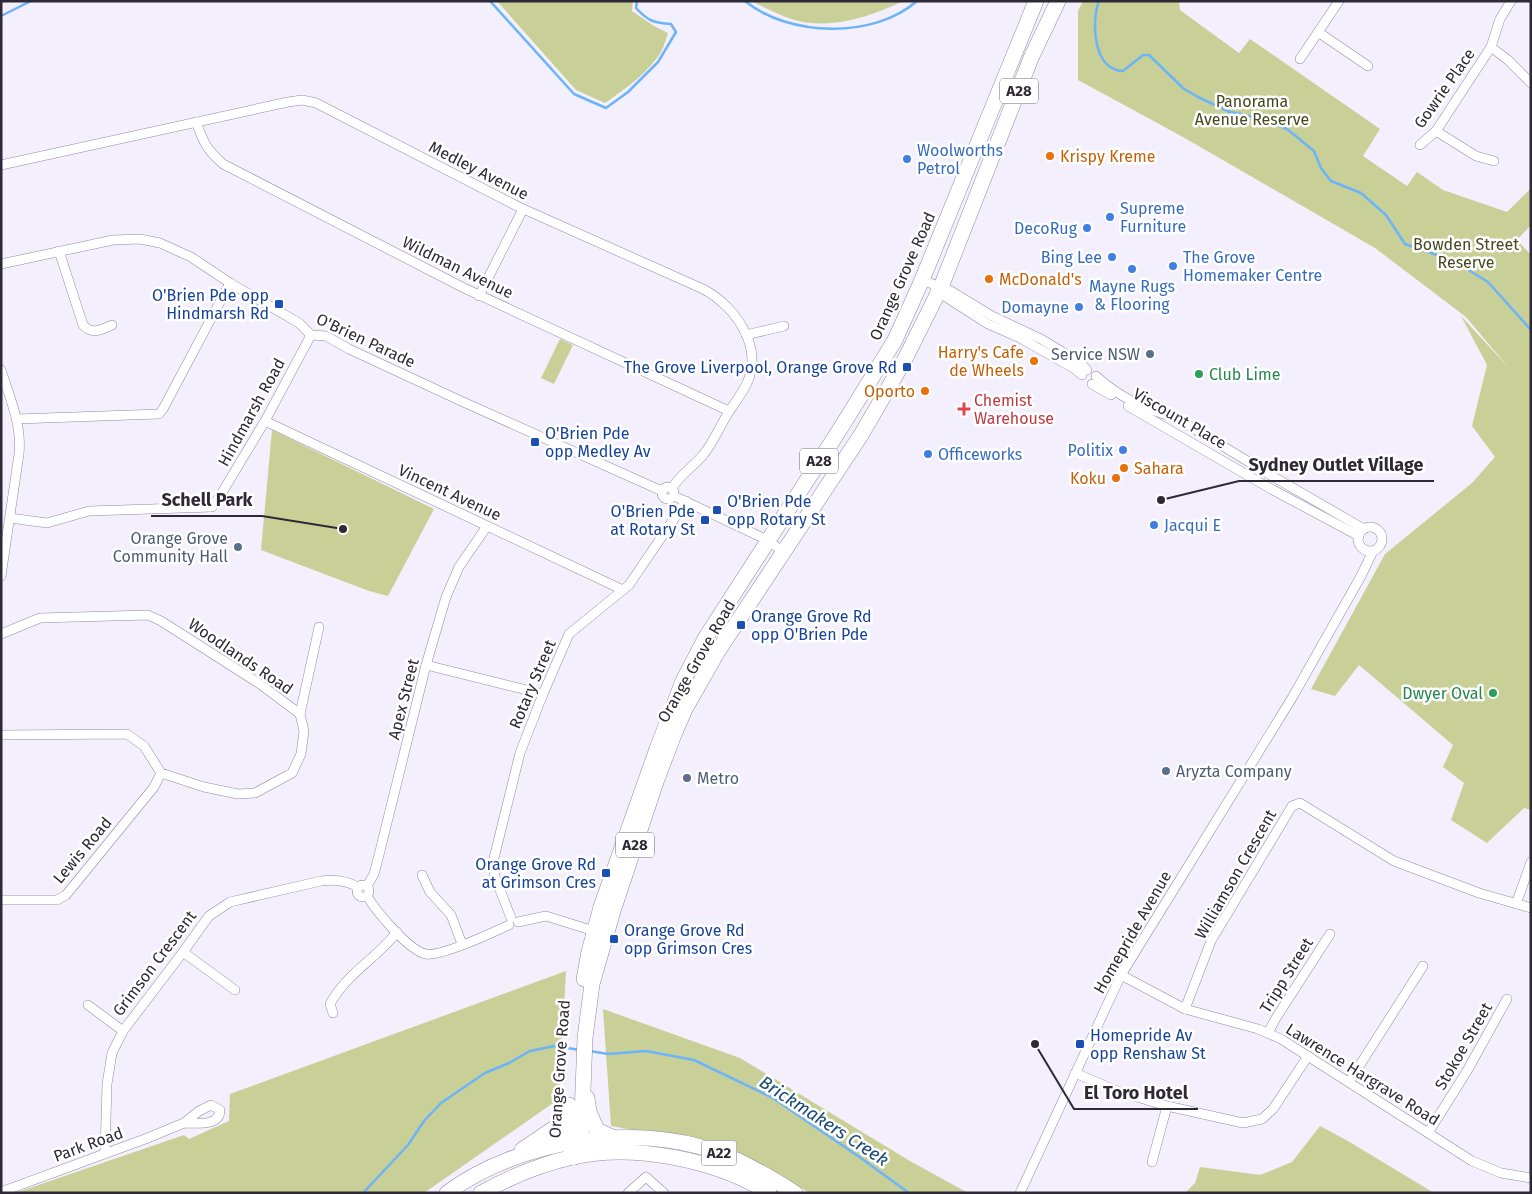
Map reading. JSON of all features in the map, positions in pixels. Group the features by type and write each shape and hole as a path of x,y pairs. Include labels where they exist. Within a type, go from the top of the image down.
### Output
{"highway":[{"name":"Orange Grove Road","path":"575,1147 572,1097 581,1039 584,981 594,932 615,865 683,681 706,637 895,340 922,280 1036,1"},
{"name":"Orange Grove Road","path":"581,1039 602,946 657,779 685,709 718,651 861,435 904,360 940,290 1032,58 1058,1"},
{"name":"Orange Grove Road","path":"575,1147 583,1077 579,1058"},
{"path":"583,1077 594,1125 602,1134 615,1138"},
{"name":"A28","path":"447,1193 473,1176 513,1157 529,1144 548,1134 556,1127 566,1113 572,1097"},
{"name":"A22","path":"575,1147 615,1138 638,1138 690,1144 744,1163 795,1193"},
{"name":"A22","path":"513,1157 558,1145 648,1154 679,1159 730,1173 769,1193"},
{"path":"481,1193 575,1147"}],"street":[{"path":"1300,59 1339,1"},
{"name":"Gowrie Place","path":"1420,146 1436,131 1491,47 1500,19 1511,1"},
{"path":"1318,32 1368,66"},
{"path":"1491,47 1508,60 1531,83"},
{"name":"Medley Avenue","path":"1,166 302,100 316,103 523,209 716,296 734,313 746,335 752,350 752,366 747,383 704,454 673,492"},
{"name":"Wildman Avenue","path":"196,122 204,144 224,164 479,296 729,411"},
{"path":"1436,131 1476,156 1494,161"},
{"path":"479,296 523,209"},
{"name":"O'Brien Parade","path":"1,264 113,240 150,240 176,249 299,323 311,335 326,336 349,349 452,397 620,474 662,491 664,498 671,499 673,492"},
{"path":"59,251 83,325 89,330 98,331 112,325"},
{"path":"922,280 940,290 988,324 1020,338 1084,373 1083,382 1087,384 1094,380"},
{"path":"17,419 159,414 163,410 230,283"},
{"path":"746,335 784,326"},
{"name":"Hindmarsh Road","path":"10,518 47,523 89,512 212,507 265,421 311,335"},
{"path":"1,370 17,419 20,437 10,518 4,534 1,576"},
{"name":"Viscount Place","path":"1094,380 1273,490 1361,533"},
{"name":"Viscount Place","path":"1094,380 1139,405 1158,413 1175,417 1361,533"},
{"name":"Vincent Avenue","path":"265,421 623,590"},
{"path":"673,492 686,501 767,541 783,552"},
{"name":"Rotary Street","path":"513,921 495,877 493,862 520,753 543,694 569,634 629,585 686,501"},
{"name":"Apex Street","path":"364,890 374,874 426,665 446,597 459,567 487,526"},
{"path":"1368,528 1376,529 1382,535 1380,547 1373,551 1362,548 1359,544 1361,533 1368,528"},
{"name":"Homepride Avenue","path":"1020,1193 1121,975 1292,698 1361,576 1373,551"},
{"name":"Woodlands Road","path":"1,634 40,618 148,615 161,621 260,684 300,714 304,731 301,754 292,773 254,793 238,794 204,787 161,773"},
{"path":"300,714 319,627"},
{"path":"426,665 543,694"},
{"path":"1,735 127,734 144,746 161,773"},
{"name":"Lewis Road","path":"1,900 57,900 66,895 154,787 161,773"},
{"name":"Williamson Crescent","path":"1185,1009 1211,941 1292,806 1300,802 1394,861 1479,893 1531,908"},
{"path":"1516,904 1531,862"},
{"path":"422,875 430,892 450,915 462,944"},
{"name":"Grimson Crescent","path":"106,1153 106,1084 112,1053 123,1031 208,916 230,902 326,880 343,881 364,890"},
{"path":"364,890 413,948 426,954 442,952 492,933 513,921 546,916 594,932"},
{"path":"333,1013 330,1004 336,993 347,980 398,932"},
{"name":"Tripp Street","path":"1268,1033 1330,934"},
{"path":"183,952 235,990"},
{"path":"1349,1082 1422,966"},
{"name":"Lawrence Hargrave Road","path":"1121,975 1185,1009 1268,1033 1308,1056 1481,1166 1501,1173 1531,1178"},
{"name":"Stokoe Street","path":"1428,1133 1468,1071 1507,999"},
{"path":"88,1005 123,1031"},
{"path":"1075,1073 1120,1092 1167,1106 1243,1123 1262,1119 1273,1110 1308,1056"},
{"path":"1152,1162 1167,1106"},
{"name":"Park Road","path":"1,1192 145,1140 184,1123"},
{"path":"628,1193 646,1177 664,1193"}],"green space":[{"path":"497,1 633,1 632,11 668,33 661,52 650,67 605,103 576,90"},
{"path":"751,1 904,1 863,17 834,23 820,23 791,19"},
{"path":"1083,1 1179,1 1180,10 1239,53 1250,39 1380,129 1363,156 1407,186 1417,172 1443,190 1507,212 1531,188 1531,225 1517,240 1531,255 1531,810 1524,808 1487,843 1451,820 1464,783 1443,767 1453,745 1359,665 1335,696 1311,689 1385,554 1472,483 1495,457 1472,426 1487,365 1461,316 1509,368 1466,317 1375,248 1183,137 1078,80 1078,11"},
{"path":"560,339 573,345 554,384 541,378"},
{"path":"272,430 434,509 388,596 369,591 261,550"},
{"path":"566,971 559,1099 424,1193 15,1193 184,1135 189,1139 229,1121 230,1094"},
{"path":"603,1009 740,1058 910,1161 968,1193 810,1193 723,1146 611,1126"},
{"path":"1320,1126 1434,1193 1185,1193 1195,1183 1200,1167 1260,1175 1292,1162"}],"waterway":[{"path":"1,16 31,1"},
{"path":"490,1 574,94 606,108 628,92 658,62 676,32 671,24 656,22 644,16 636,8 637,1"},
{"path":"745,1 763,13 784,22 807,27 831,29 855,27 878,22 899,13 917,1"},
{"path":"1099,1 1095,32 1100,54 1105,63 1113,69 1123,71 1143,55 1149,55 1184,89 1198,97 1230,112 1260,118 1287,129 1314,151 1321,168 1331,181 1361,193 1386,215 1405,244 1454,261 1488,282 1531,330"},
{"name":"Brickmakers Creek","path":"363,1193 408,1145 424,1121 441,1103 485,1073 509,1063 530,1051 554,1046 580,1050"},
{"name":"Brickmakers Creek","path":"590,1051 608,1054 646,1051 694,1060 773,1098 909,1193"}],"place":[{"name":"Krispy Kreme","path":"1050,156"},
{"name":"Woolworths Petrol","path":"907,159"},
{"name":"Supreme Furniture","path":"1110,217"},
{"name":"DecoRug","path":"1087,228"},
{"name":"Bing Lee","path":"1112,257"},
{"name":"The Grove Homemaker Centre","path":"1173,266"},
{"name":"Mayne Rugs & Flooring","path":"1132,269"},
{"name":"McDonald's","path":"989,279"},
{"name":"O'Brien Pde opp Hindmarsh Rd","path":"279,304"},
{"name":"Domayne","path":"1079,307"},
{"name":"Service NSW","path":"1150,354"},
{"name":"Harry's Cafe de Wheels","path":"1034,361"},
{"name":"The Grove Liverpool, Orange Grove Rd","path":"907,367"},
{"name":"Club Lime","path":"1199,374"},
{"name":"Oporto","path":"925,391"},
{"name":"Chemist Warehouse","path":"964,409"},
{"name":"O'Brien Pde opp Medley Av","path":"535,442"},
{"name":"Politix","path":"1123,450"},
{"name":"Officeworks","path":"928,454"},
{"name":"Sahara","path":"1124,468"},
{"name":"Koku","path":"1116,478"},
{"name":"Sydney Outlet Village","path":"1161,500"},
{"name":"O'Brien Pde opp Rotary St","path":"717,510"},
{"name":"O'Brien Pde at Rotary St","path":"705,520"},
{"name":"Jacqui E","path":"1154,525"},
{"name":"Schell Park","path":"343,529"},
{"name":"Orange Grove Community Hall","path":"238,547"},
{"name":"Orange Grove Rd opp O'Brien Pde","path":"741,625"},
{"name":"Dwyer Oval","path":"1493,693"},
{"name":"Aryzta Company","path":"1166,771"},
{"name":"Metro","path":"687,778"},
{"name":"Orange Grove Rd at Grimson Cres","path":"606,873"},
{"name":"Orange Grove Rd opp Grimson Cres","path":"614,939"},
{"name":"El Toro Hotel","path":"1035,1044"},
{"name":"Homepride Av opp Renshaw St","path":"1080,1044"}],"park label":[{"name":"Panorama Avenue Reserve","path":"1252,110"},
{"name":"Bowden Street Reserve","path":"1466,253"}]}
